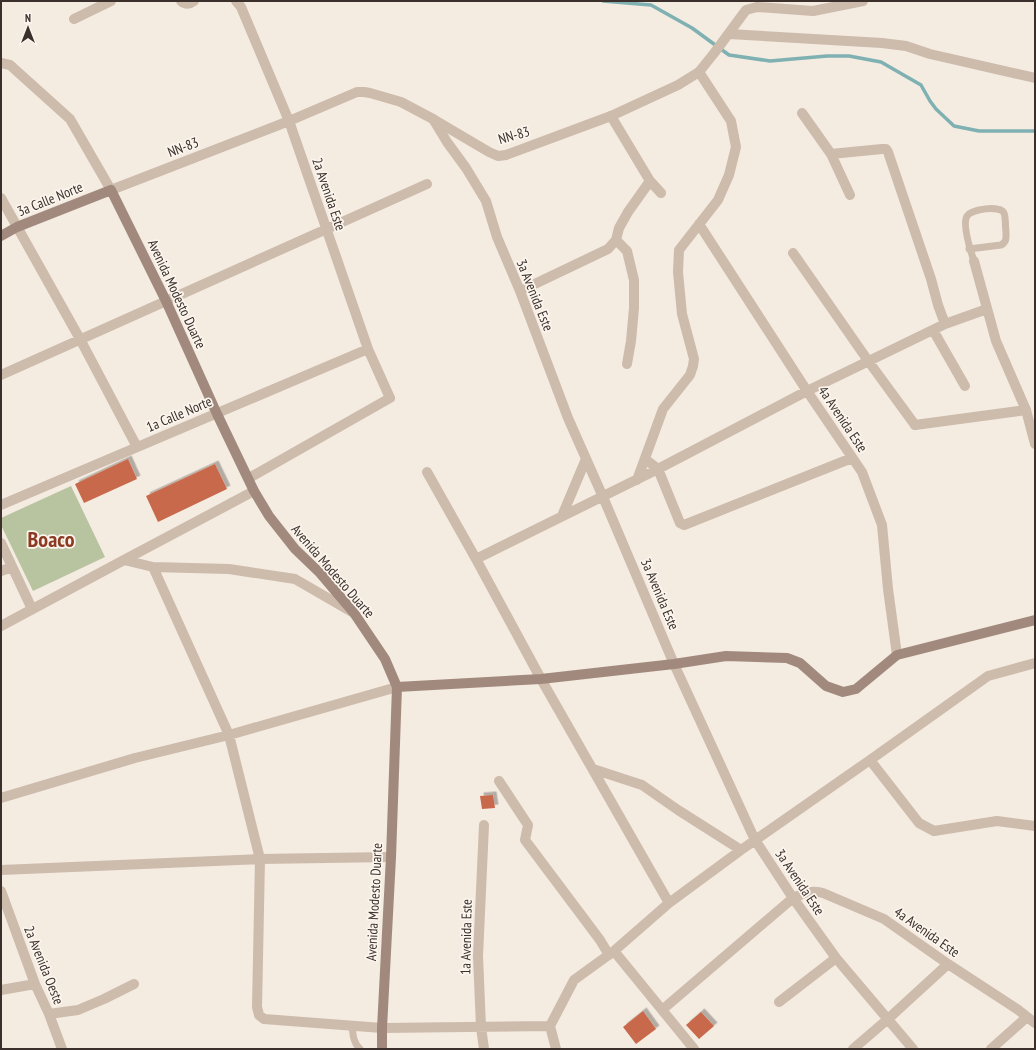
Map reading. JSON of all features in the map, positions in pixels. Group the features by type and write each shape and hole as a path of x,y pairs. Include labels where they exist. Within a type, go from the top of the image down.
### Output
{"main road":[{"name":"3a Calle Norte","path":"1,236 17,227 111,190"},
{"name":"Avenida Modesto Duarte","path":"111,190 166,301 216,414 249,478 254,491 269,516 295,549 320,573 354,613 385,659 397,687 382,1049"},
{"path":"397,687 541,679 674,664 726,656 787,658 800,663 826,686 843,692 856,690 897,655 1035,620"}],"street":[{"path":"74,19 111,1"},
{"path":"181,1 190,4 194,1"},
{"name":"2a Avenida Este","path":"236,1 241,7 289,121 368,349 390,398 249,478"},
{"name":"NN-83","path":"111,190 289,121 357,92 364,92 401,102 489,152 498,156 506,155 611,116 678,85 699,72 746,10 757,7 813,11 863,1"},
{"path":"727,36 906,46 930,54 1035,78"},
{"path":"1,63 10,65 70,119 111,190"},
{"path":"637,480 663,409 690,375 693,366 694,359 682,314 678,272 679,250 718,200 729,175 736,148 731,121 699,72"},
{"path":"802,113 832,154 850,195"},
{"path":"611,116 650,180 661,193"},
{"name":"3a Avenida Este","path":"433,119 486,201 497,237 520,291 568,418 674,664 755,840 793,898 836,958 913,1049"},
{"path":"832,154 882,149 886,149 888,152 945,324"},
{"path":"520,291 608,249 616,240 619,228 628,212 650,180"},
{"path":"1,375 427,184"},
{"path":"1,198 80,339 137,448"},
{"name":"4a Avenida Este","path":"699,224 807,391 862,472 882,525 888,588 897,655"},
{"path":"616,240 627,251 634,280 634,308 627,364"},
{"path":"793,253 915,425 1031,409"},
{"path":"974,261 996,340 1031,409 1035,444"},
{"path":"476,558 637,480 724,436 807,391 945,324 987,309"},
{"path":"933,330 965,386"},
{"name":"1a Calle Norte","path":"1,505 368,349"},
{"path":"645,459 658,469 680,523 684,525 852,458"},
{"path":"562,516 586,459"},
{"path":"427,472 476,558 541,679 669,903"},
{"path":"1,626 254,491"},
{"path":"1,543 32,609"},
{"path":"124,560 153,567 229,569 295,579 354,613"},
{"path":"1,571 12,567"},
{"path":"153,567 229,735 260,859 257,1007 259,1015 264,1019 382,1028 550,1026"},
{"path":"556,1049 550,1026 574,980 612,953 669,903 755,840 988,676 1035,663"},
{"path":"1,798 135,758 229,735 397,687"},
{"path":"870,760 919,823 934,830 997,821 1035,826"},
{"path":"593,769 642,785 741,850"},
{"path":"499,781 528,825 525,840 600,940 662,1010 694,1049"},
{"name":"1a Avenida Este","path":"484,825 478,956 481,1027 484,1049"},
{"path":"1,870 260,859 391,857"},
{"name":"2a Avenida Oeste","path":"1,891 35,984 49,1014 62,1049"},
{"name":"4a Avenida Este","path":"793,898 806,892 815,891 884,919 948,964 1017,1009 1035,1023"},
{"path":"662,1010 793,898"},
{"path":"779,1002 836,958"},
{"path":"853,1049 948,964"},
{"path":"1,990 35,984"},
{"path":"49,1014 78,1010 134,984"},
{"path":"991,1049 1026,1017"}],"lane":[{"path":"969,249 1001,245 1004,243 1006,238 1004,216 1002,211 998,209 987,209 972,212 968,215 965,221 969,249 974,261"},
{"path":"352,1025 354,1040 356,1046 360,1049"}],"green space":[{"path":"71,486 105,557 33,591 1,525 1,518"}],"building":[{"path":"128,459 137,479 84,503 75,484"},
{"path":"215,464 227,489 158,522 146,496"},
{"path":"493,795 495,808 482,809 480,796"},
{"path":"643,1011 656,1029 636,1044 623,1027"},
{"path":"701,1012 714,1026 699,1039 686,1025"}],"waterway":[{"path":"603,1 651,5 692,28 729,55 770,61 827,56 849,56 881,62 921,85 936,109 954,126 979,131 1035,131"}],"district":[{"name":"Boaco","path":"51,539"}]}
